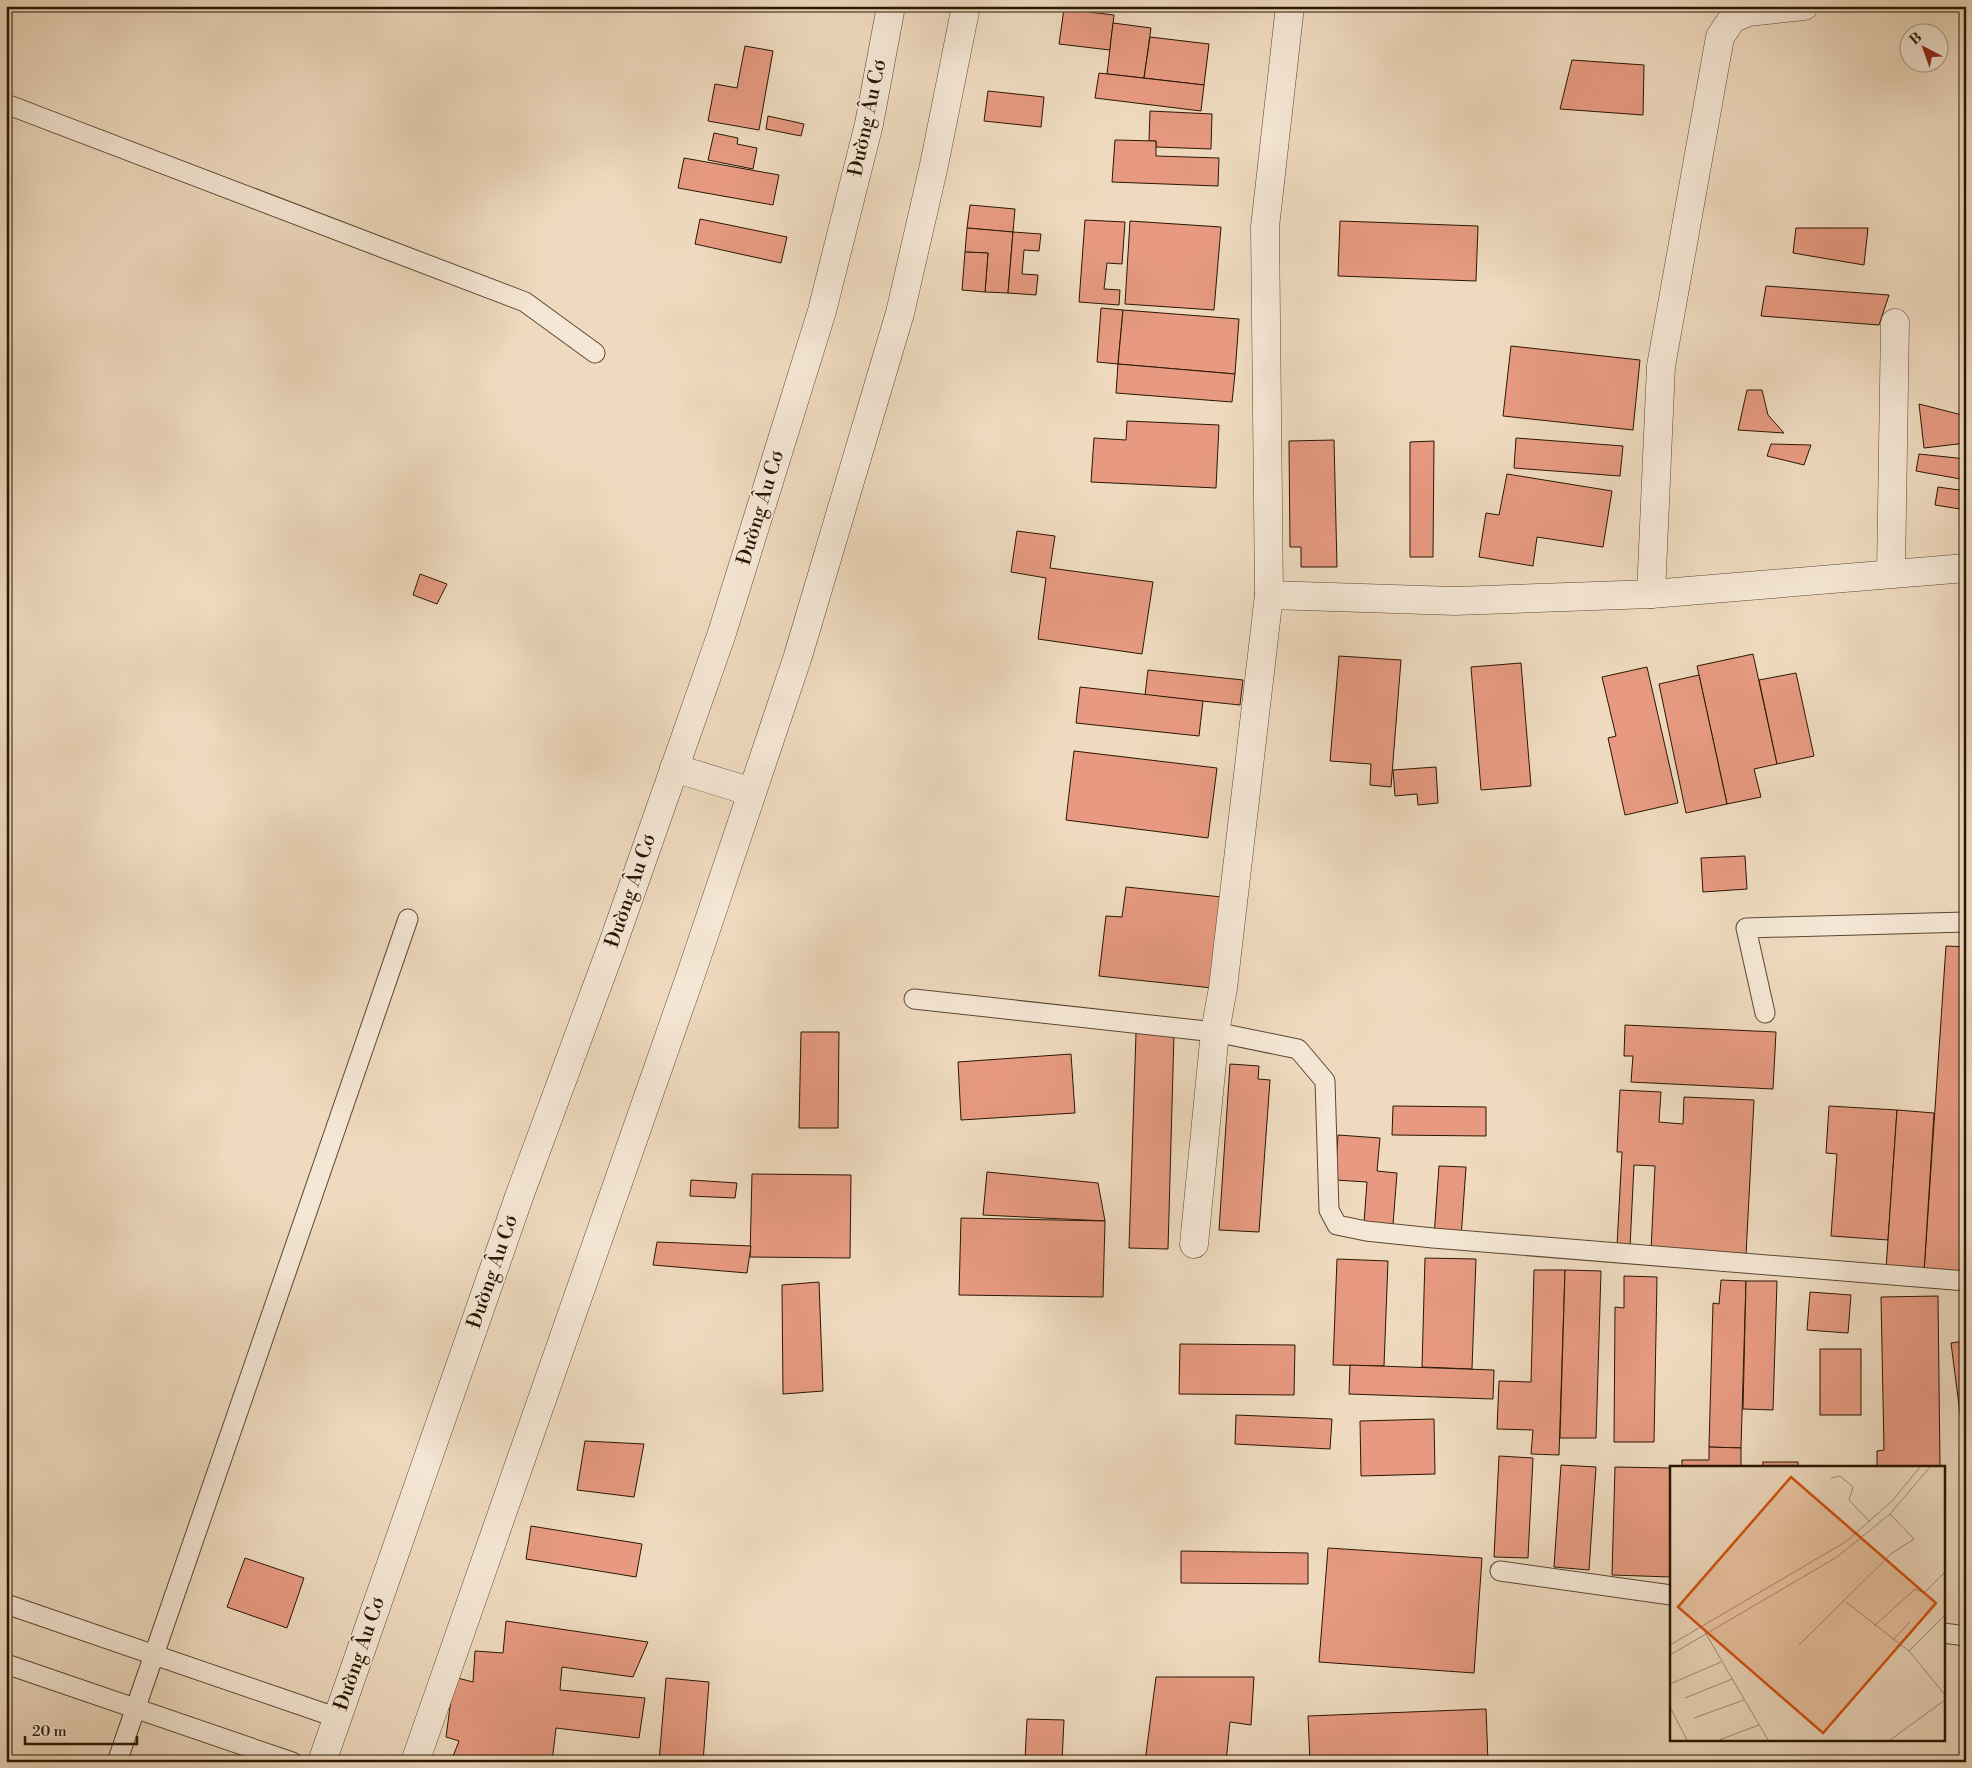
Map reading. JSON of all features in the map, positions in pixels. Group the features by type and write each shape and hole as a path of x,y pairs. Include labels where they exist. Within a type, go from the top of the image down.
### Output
{"street":[{"name":"Đường Âu Cơ","path":"322,1762 520,1194 612,946 722,633 822,311 869,124 891,6"},
{"path":"415,1762 687,987 798,656 900,313 934,165 966,6"},
{"path":"1194,1244 1215,1032 1223,988 1269,595 1265,227 1290,6"},
{"path":"1651,594 1661,366 1720,37 1732,19 1748,12 1804,6"},
{"path":"1891,573 1895,323"},
{"path":"1269,595 1455,601 1651,594 1966,568"},
{"path":"674,768 752,792"}],"lane":[{"path":"6,104 525,302 596,353"},
{"path":"117,1762 408,919"},
{"path":"1765,1013 1746,928 1966,922"},
{"path":"914,999 1215,1032 1298,1049 1325,1080 1329,1210 1337,1225 1366,1231 1433,1238 1966,1281"},
{"path":"1500,1572 1670,1595"},
{"path":"6,1604 338,1718"},
{"path":"1944,1633 1966,1636"},
{"path":"6,1664 292,1762"}],"building":[{"path":"1064,9 1114,15 1110,50 1059,44"},
{"path":"1113,23 1151,28 1144,78 1107,74"},
{"path":"1150,37 1209,44 1204,85 1144,78"},
{"path":"745,46 773,51 759,130 708,121 715,84 737,88"},
{"path":"1572,60 1644,65 1643,115 1560,109"},
{"path":"1099,73 1204,85 1201,111 1095,98"},
{"path":"988,91 1044,97 1041,127 984,121"},
{"path":"1150,111 1212,114 1211,149 1156,147 1156,141 1149,141"},
{"path":"768,116 804,124 801,136 766,129"},
{"path":"714,133 738,138 737,144 757,148 753,169 708,160"},
{"path":"1115,140 1156,141 1156,156 1219,158 1218,186 1112,182"},
{"path":"684,158 779,175 773,205 678,188"},
{"path":"970,205 1015,209 1013,232 967,228"},
{"path":"700,219 787,237 781,263 695,244"},
{"path":"1085,220 1125,222 1122,264 1107,263 1104,289 1120,290 1119,305 1079,302"},
{"path":"1130,221 1221,227 1214,310 1125,304"},
{"path":"1340,221 1478,226 1476,281 1338,276"},
{"path":"967,228 1013,232 1008,293 985,292 988,253 965,252"},
{"path":"1796,228 1868,228 1864,265 1793,253"},
{"path":"1013,232 1041,234 1039,251 1024,250 1022,274 1038,275 1036,295 1008,293"},
{"path":"965,252 988,253 985,292 962,290"},
{"path":"1766,286 1889,295 1879,325 1761,316"},
{"path":"1964,289 1966,289 1966,323 1961,323"},
{"path":"1101,308 1123,310 1118,364 1097,362"},
{"path":"1123,310 1239,319 1235,374 1118,364"},
{"path":"1511,346 1640,360 1633,430 1503,416"},
{"path":"1118,364 1235,374 1232,402 1116,393"},
{"path":"1747,390 1762,390 1768,415 1784,433 1738,430"},
{"path":"1919,404 1966,416 1966,443 1924,448"},
{"path":"1127,421 1219,425 1216,488 1091,482 1094,438 1126,440"},
{"path":"1516,438 1623,446 1620,476 1514,468"},
{"path":"1334,440 1337,567 1301,567 1301,547 1290,547 1289,441"},
{"path":"1434,441 1433,557 1410,557 1410,442"},
{"path":"1771,444 1811,445 1804,465 1767,456"},
{"path":"1919,454 1966,459 1966,480 1916,471"},
{"path":"1507,474 1612,491 1603,547 1537,537 1533,566 1479,557 1486,513 1499,515"},
{"path":"1938,487 1966,491 1966,510 1935,505"},
{"path":"1017,531 1055,536 1050,568 1153,582 1142,654 1038,639 1046,578 1011,572"},
{"path":"420,574 447,584 437,604 413,595"},
{"path":"1753,654 1777,764 1754,769 1761,797 1727,804 1697,666"},
{"path":"1339,656 1401,660 1391,787 1370,785 1371,764 1330,761"},
{"path":"1521,663 1531,786 1481,790 1471,667"},
{"path":"1647,667 1678,803 1625,815 1608,738 1616,736 1602,677"},
{"path":"1148,670 1243,680 1240,705 1145,695"},
{"path":"1796,673 1814,756 1777,764 1759,680"},
{"path":"1699,675 1727,804 1686,813 1659,684"},
{"path":"1080,687 1203,701 1199,736 1076,723"},
{"path":"1074,751 1217,768 1208,838 1066,820"},
{"path":"1436,767 1438,803 1418,805 1417,794 1395,796 1393,770"},
{"path":"1745,856 1747,889 1703,892 1701,858"},
{"path":"1126,887 1222,897 1212,988 1099,976 1106,916 1122,917"},
{"path":"1946,946 1966,947 1966,1208 1963,1243 1966,1243 1966,1275 1924,1272"},
{"path":"1625,1025 1776,1032 1773,1089 1631,1082 1633,1056 1624,1056"},
{"path":"801,1032 839,1032 838,1128 799,1128"},
{"path":"1136,1033 1174,1034 1168,1249 1129,1248"},
{"path":"1071,1054 1075,1113 961,1120 958,1062"},
{"path":"1230,1064 1259,1066 1258,1079 1270,1080 1259,1232 1219,1230"},
{"path":"1620,1090 1661,1092 1659,1122 1683,1124 1684,1097 1754,1100 1746,1255 1651,1251 1655,1166 1634,1165 1630,1247 1617,1246 1622,1152 1617,1152"},
{"path":"1393,1106 1486,1107 1486,1136 1392,1135"},
{"path":"1829,1106 1897,1110 1888,1240 1831,1236 1837,1154 1826,1153"},
{"path":"1897,1110 1934,1113 1924,1272 1886,1269"},
{"path":"1338,1135 1380,1138 1377,1171 1397,1173 1393,1225 1364,1223 1367,1182 1335,1180"},
{"path":"1439,1166 1466,1167 1461,1238 1434,1237"},
{"path":"987,1172 1098,1183 1105,1221 983,1215"},
{"path":"752,1174 851,1175 850,1258 750,1257"},
{"path":"691,1180 737,1183 735,1198 690,1196"},
{"path":"961,1218 1105,1221 1103,1297 959,1295"},
{"path":"657,1242 751,1246 747,1273 653,1265"},
{"path":"1425,1258 1476,1259 1472,1369 1422,1367"},
{"path":"1337,1259 1388,1261 1384,1366 1333,1365"},
{"path":"1534,1270 1565,1270 1559,1455 1531,1454 1533,1430 1497,1429 1499,1381 1531,1382"},
{"path":"1565,1270 1601,1271 1596,1438 1560,1438"},
{"path":"1624,1276 1657,1277 1654,1442 1614,1442 1615,1307 1624,1308"},
{"path":"1721,1280 1746,1281 1741,1448 1709,1447 1713,1303 1719,1304"},
{"path":"1746,1281 1777,1281 1773,1410 1743,1409"},
{"path":"819,1282 823,1391 783,1394 782,1285"},
{"path":"1810,1292 1851,1295 1848,1333 1807,1330"},
{"path":"1938,1296 1940,1466 1877,1466 1877,1451 1884,1450 1881,1297"},
{"path":"1966,1341 1966,1460 1951,1343"},
{"path":"1180,1344 1295,1345 1294,1395 1179,1394"},
{"path":"1820,1349 1861,1349 1861,1415 1820,1415"},
{"path":"1350,1365 1494,1370 1493,1399 1349,1394"},
{"path":"1236,1415 1332,1419 1330,1449 1235,1444"},
{"path":"1434,1419 1435,1474 1361,1476 1360,1421"},
{"path":"585,1441 644,1444 634,1497 577,1490"},
{"path":"1709,1447 1741,1448 1741,1466 1682,1466 1682,1460 1709,1460"},
{"path":"1499,1456 1533,1458 1528,1558 1494,1557"},
{"path":"1763,1462 1798,1462 1798,1466 1763,1466"},
{"path":"1561,1465 1596,1467 1589,1570 1554,1567"},
{"path":"1615,1467 1670,1468 1670,1577 1612,1575"},
{"path":"531,1526 642,1544 636,1577 526,1559"},
{"path":"1328,1548 1482,1558 1474,1673 1319,1662"},
{"path":"1181,1551 1308,1553 1308,1584 1181,1583"},
{"path":"245,1558 304,1578 287,1628 227,1607"},
{"path":"506,1621 648,1642 633,1677 562,1667 560,1690 645,1698 639,1738 556,1728 552,1762 463,1762 452,1759 459,1741 446,1737 454,1677 473,1682 475,1651 503,1653"},
{"path":"1156,1677 1254,1677 1251,1725 1230,1722 1226,1762 1145,1762"},
{"path":"666,1678 709,1682 703,1762 659,1762"},
{"path":"1486,1709 1488,1762 1310,1762 1308,1716"},
{"path":"1027,1719 1064,1720 1062,1761 1025,1760"}]}
